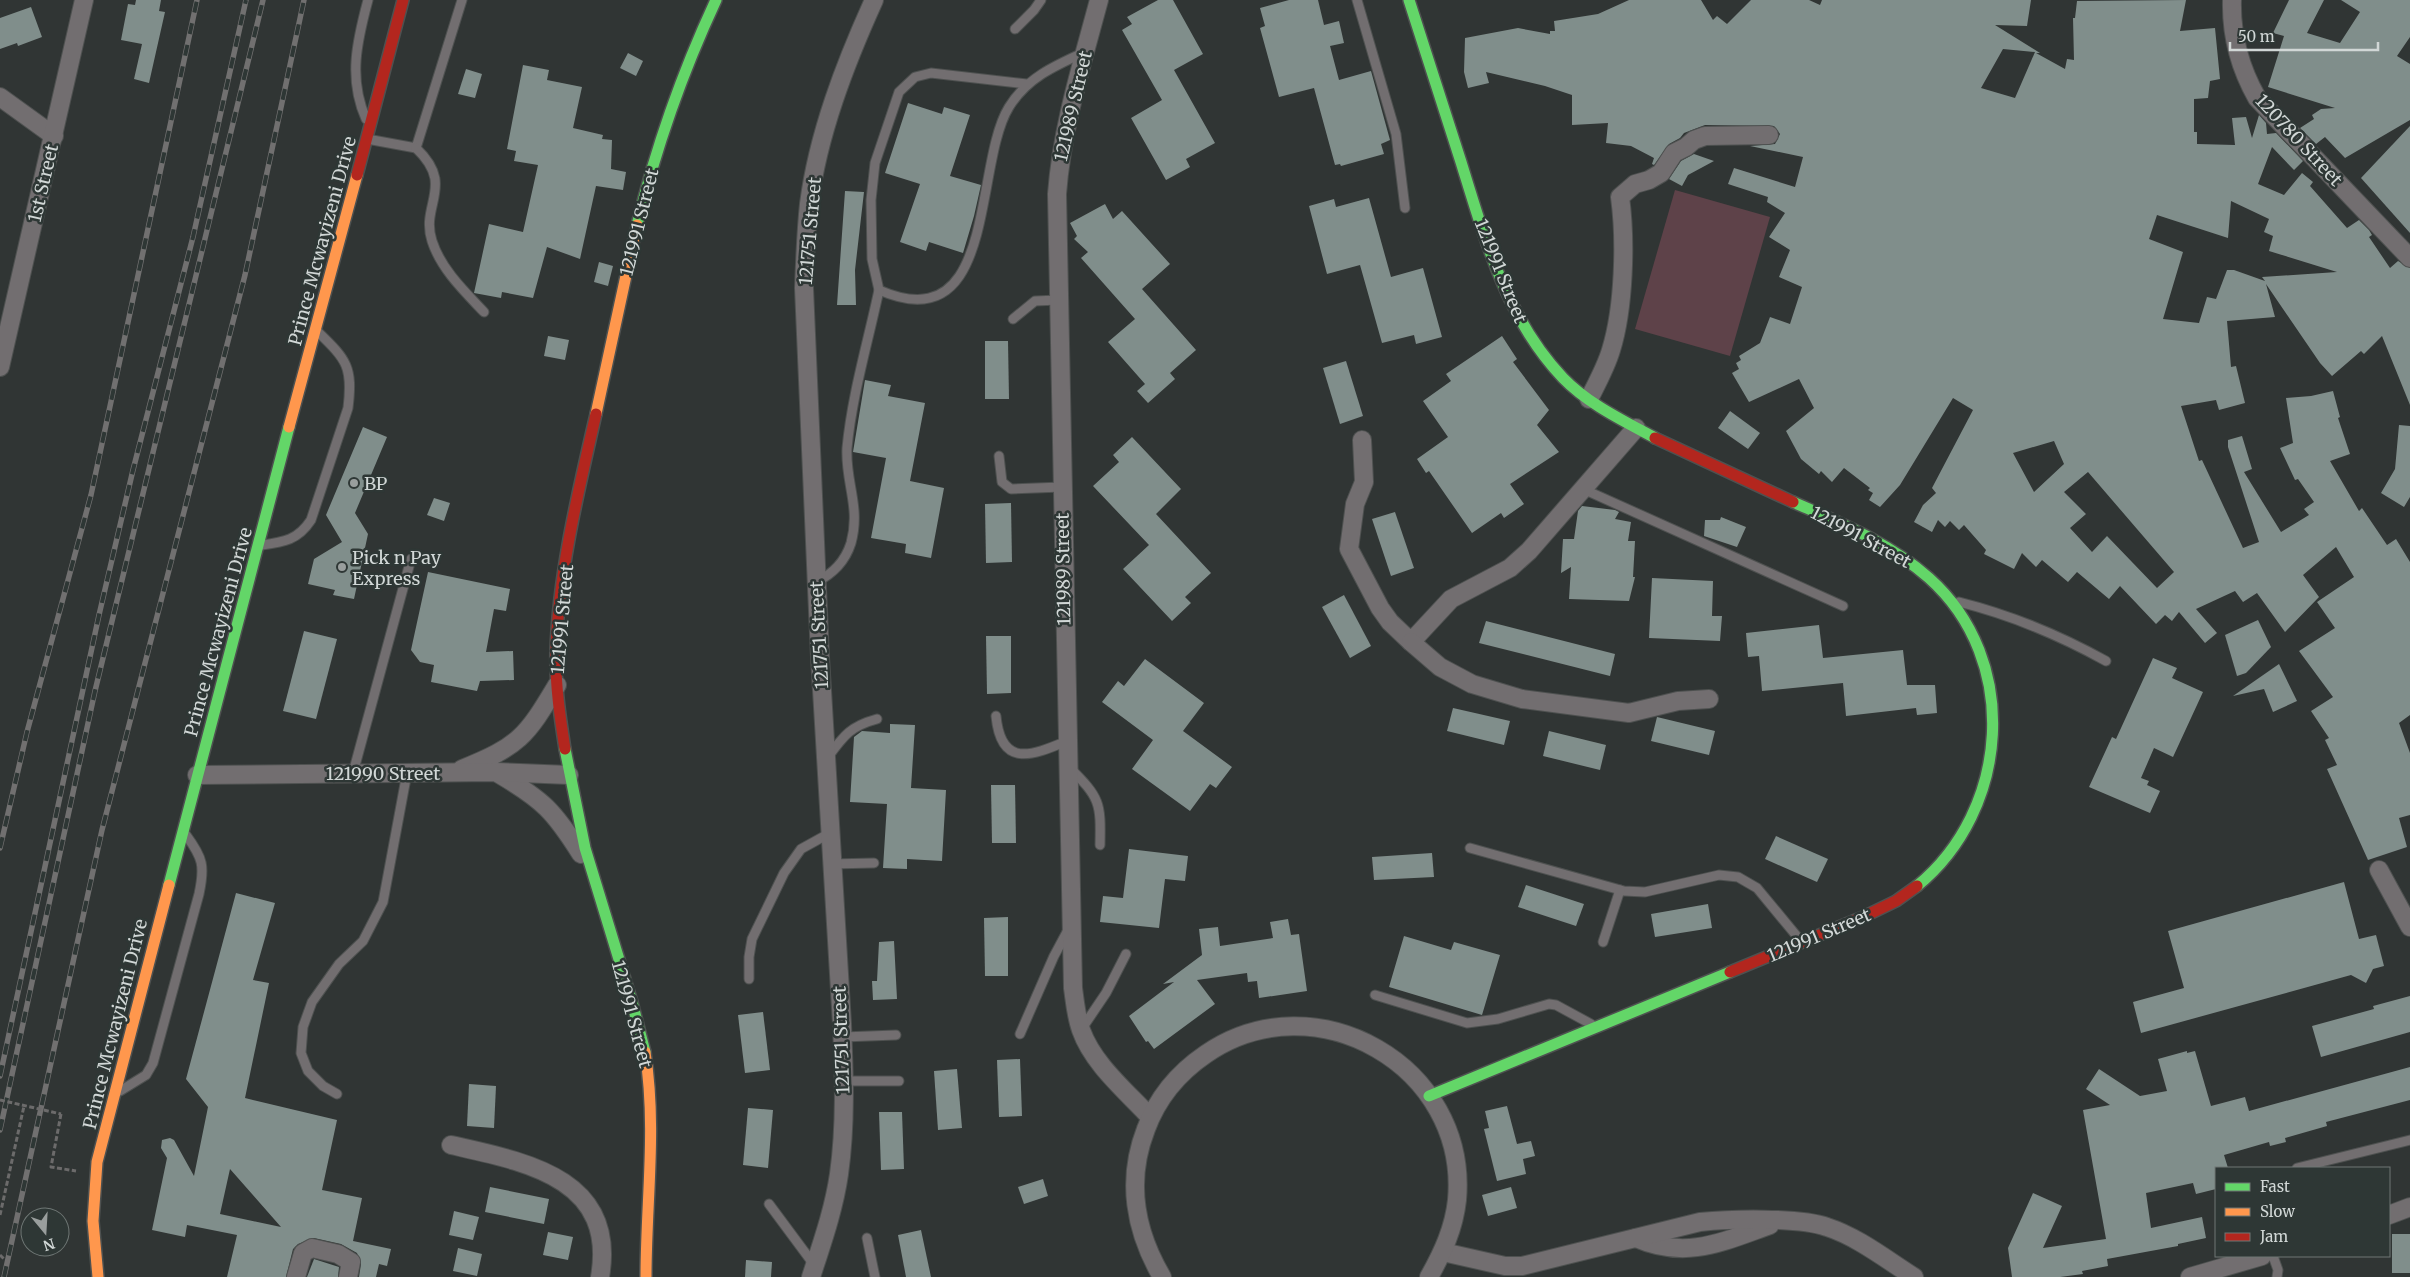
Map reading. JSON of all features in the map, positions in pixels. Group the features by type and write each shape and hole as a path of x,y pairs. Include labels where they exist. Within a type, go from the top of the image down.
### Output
{"street":[{"name":"1st Street","path":"0,367 84,0"},
{"name":"Prince Mcwayizeni Drive","path":"98,1277 93,1221 97,1162 197,775 403,0"},
{"name":"121991 Street","path":"646,1277 652,1159 647,1067 636,1019 590,869 569,775 557,685 558,629 562,586 585,462 646,189 674,92 716,0"},
{"name":"121751 Street","path":"813,1272 828,1223 839,1174 844,1128 844,1081 817,582 804,288 806,230 815,171 826,128 874,0"},
{"name":"121989 Street","path":"1100,0 1060,154 1057,224 1073,988 1081,1030 1095,1056 1150,1117"},
{"name":"121991 Street","path":"1409,0 1486,244 1523,327 1540,352 1566,381 1589,399 1636,428 1892,550 1916,566 1953,601 1976,640 1985,662 1992,696 1994,724 1989,767 1979,801 1946,857 1924,881 1897,900 1870,914 1429,1096"},
{"name":"120780 Street","path":"2232,0 2232,25 2239,56 2246,79 2257,98 2410,258"},
{"path":"0,97 54,136"},
{"path":"1589,399 1611,351 1617,325 1624,221 1620,197 1634,184 1649,180 1661,173 1674,153 1686,147 1694,140 1705,136 1769,135"},
{"path":"1411,642 1429,620 1451,599 1516,563 1636,428"},
{"path":"1362,440 1364,482 1355,504 1349,549 1380,608 1390,622 1440,667 1472,684 1522,699 1629,713 1678,701 1709,700"},
{"path":"452,773 492,757 516,742 535,721 557,685"},
{"path":"496,772 548,806 560,820 590,869"},
{"name":"121990 Street","path":"197,775 496,772 569,775"},
{"path":"2379,870 2410,927"},
{"path":"1162,1277 1150,1258 1140,1230 1135,1202 1136,1163 1140,1144 1150,1117 1162,1096 1177,1078 1215,1048 1244,1035 1284,1026 1331,1030 1355,1037 1396,1060 1414,1077 1429,1096 1442,1119 1452,1145 1457,1172 1457,1199 1452,1226 1444,1252 1429,1277"},
{"path":"451,1145 526,1164 554,1177 575,1191 592,1210 600,1228 603,1259 600,1277"},
{"path":"2390,1215 2410,1207"},
{"path":"1444,1252 1505,1266 1522,1266 1685,1225 1717,1220 1780,1221 1814,1223 1839,1231 1914,1277"},
{"path":"1636,1238 1660,1247 1695,1248 1726,1241 1780,1221"},
{"path":"296,1277 303,1253 312,1248 344,1256 352,1262 348,1277"},
{"path":"2190,1277 2259,1257"}],"lane":[{"path":"368,0 358,35 354,79 361,108 370,126"},
{"path":"416,148 462,0"},
{"path":"1015,29 1034,10 1040,0"},
{"path":"1357,0 1396,134 1405,208"},
{"path":"879,290 900,298 928,298 944,294 958,280 977,234 985,205 996,136 1009,108 1027,84 1045,71 1085,52"},
{"path":"817,582 838,568 851,543 855,504 847,450 858,384 879,290 872,259 871,200 874,163 899,92 915,77 931,73 1027,84"},
{"path":"367,139 416,148 430,165 436,182 430,222 432,241 448,271 484,312"},
{"path":"1013,319 1036,301 1058,300"},
{"path":"259,545 291,540 305,530 311,520 348,408 350,389 345,360 316,330"},
{"path":"999,456 1002,482 1011,489 1062,487"},
{"path":"1583,489 1843,606"},
{"path":"353,773 411,559"},
{"path":"1953,601 1992,611 2037,627 2066,639 2106,661"},
{"path":"996,716 1000,738 1005,746 1016,753 1029,755 1067,742"},
{"path":"826,761 848,732 858,724 878,718"},
{"path":"1067,765 1086,783 1098,800 1100,845"},
{"path":"337,1094 323,1086 308,1071 301,1054 303,1027 312,1002 340,964 363,941 383,902 407,773"},
{"path":"115,1094 143,1078 153,1063 204,875 203,864 196,848 183,831"},
{"path":"749,979 749,957 752,939 784,873 801,848 830,833"},
{"path":"1470,848 1620,890 1645,892 1720,875 1738,877 1757,888 1802,942"},
{"path":"831,864 874,863"},
{"path":"1603,942 1620,890"},
{"path":"1020,1034 1054,956 1072,923"},
{"path":"1081,1030 1106,993 1126,954"},
{"path":"1375,995 1467,1023 1498,1019 1542,1004 1553,1004 1596,1027"},
{"path":"843,1038 896,1035"},
{"path":"844,1081 899,1081"},
{"path":"2301,1167 2410,1140"},
{"path":"770,1204 813,1272"},
{"path":"867,1238 875,1277"},
{"path":"2273,1257 2278,1270 2277,1277"}],"path":[{"path":"0,1100 61,1114 51,1167"},
{"path":"0,1215 24,1106"},
{"path":"0,1254 4,1259"}],"shaded area":[{"path":"1675,190 1770,217 1730,356 1635,329"}],"building":[{"path":"136,0 161,0 159,11 165,12 149,83 134,79 142,44 121,40 128,4 135,5"},
{"path":"1158,0 1173,0 1203,54 1174,70 1215,143 1186,159 1190,167 1166,180 1131,118 1162,100 1122,30 1132,24 1127,17"},
{"path":"1289,0 1318,0 1324,25 1339,21 1344,43 1330,46 1339,80 1371,71 1390,140 1381,144 1384,154 1341,166 1340,164 1335,165 1314,88 1279,97 1260,28 1265,26 1260,8"},
{"path":"1629,0 1701,0 1713,20 1717,16 1727,24 1751,0 1809,0 1820,5 1822,0 2031,0 2027,26 1995,25 2040,53 2036,53 2065,69 2067,59 2074,60 2073,18 2075,18 2077,1 2186,0 2180,31 2215,28 2220,79 2210,81 2208,98 2194,99 2194,132 2197,132 2197,144 2235,145 2232,118 2246,117 2252,138 2259,115 2266,123 2267,134 2276,133 2303,161 2294,170 2272,147 2258,184 2284,195 2302,173 2313,182 2310,186 2347,228 2359,220 2369,230 2372,235 2369,237 2390,268 2398,261 2410,268 2410,405 2382,336 2364,354 2361,351 2332,376 2320,363 2266,284 2275,317 2227,321 2231,367 2236,366 2245,403 2219,410 2216,400 2181,406 2199,461 2202,460 2243,548 2259,542 2228,447 2228,440 2242,436 2252,469 2244,472 2281,532 2309,515 2304,509 2314,502 2298,479 2295,480 2280,448 2293,443 2286,398 2311,396 2333,391 2340,417 2338,418 2350,454 2330,461 2359,511 2362,508 2387,545 2396,539 2410,562 2410,715 2399,723 2410,753 2410,815 2399,818 2407,847 2368,860 2327,769 2337,765 2325,740 2329,738 2311,711 2333,697 2299,651 2335,628 2317,602 2354,577 2336,547 2303,575 2319,597 2285,632 2257,593 2243,602 2235,591 2196,609 2217,633 2205,643 2179,612 2172,621 2165,615 2156,624 2120,586 2109,599 2077,572 2068,582 2042,560 2036,567 2022,553 2014,569 1984,554 1986,550 1964,525 1959,530 1950,521 1945,527 1938,520 1932,532 1914,522 1923,505 1936,493 1932,488 1973,410 1953,398 1900,485 1880,507 1869,500 1873,493 1868,490 1870,488 1844,468 1832,482 1821,471 1819,474 1801,459 1786,431 1814,408 1799,379 1749,402 1732,373 1739,369 1736,363 1741,360 1739,356 1760,343 1770,317 1790,324 1802,287 1779,277 1790,250 1769,237 1785,213 1767,202 1768,197 1728,184 1734,168 1795,187 1803,157 1750,146 1775,144 1780,134 1774,126 1705,125 1684,133 1680,138 1669,144 1654,165 1652,164 1654,158 1631,146 1606,143 1608,123 1572,125 1572,95 1545,86 1486,72 1489,83 1468,88 1464,72 1465,38 1518,28 1550,34 1550,31 1555,31 1554,21 1598,14","holes":["2003,49 2035,52 2015,98 1981,88","2231,201 2269,219 2264,232 2273,236 2269,251 2337,272 2262,277 2265,281 2234,270 2227,270 2216,299 2207,297 2199,323 2163,319 2183,252 2149,239 2157,215 2228,238","2054,441 2064,464 2034,492 2013,453","2088,472 2174,572 2157,588 2107,536 2092,552 2070,528 2086,514 2064,492"]},
{"path":"2289,0 2324,0 2307,33 2340,43 2360,12 2341,0 2410,0 2410,37 2397,56 2410,64 2410,120 2345,158 2325,137 2316,144 2300,128 2314,119 2312,115 2321,109 2335,108 2268,87 2284,36 2273,33"},
{"path":"31,7 42,37 18,46 17,43 0,49 0,18"},
{"path":"628,53 643,61 636,76 620,68"},
{"path":"523,65 549,70 547,80 582,87 573,128 603,135 602,139 612,140 611,169 626,172 623,190 596,186 580,259 547,247 533,298 502,292 501,298 474,293 489,224 523,232 538,165 514,161 516,151 507,149"},
{"path":"466,69 482,74 475,98 458,94"},
{"path":"908,103 942,114 944,107 970,115 950,176 981,185 963,253 929,242 926,251 900,242 920,184 885,173"},
{"path":"2410,126 2410,233 2361,178"},
{"path":"1694,154 1714,161 1688,175 1682,186 1669,179 1681,161"},
{"path":"845,191 864,192 855,270 856,305 837,305"},
{"path":"1369,198 1391,277 1423,268 1442,337 1416,344 1414,335 1382,343 1360,265 1327,274 1309,206 1334,199 1336,207"},
{"path":"1105,204 1113,219 1122,211 1170,264 1142,289 1196,350 1170,373 1175,379 1148,403 1137,391 1145,384 1108,342 1135,319 1081,258 1088,252 1074,239 1077,236 1070,223"},
{"path":"599,262 613,266 608,286 594,282"},
{"path":"548,336 569,340 565,360 544,356"},
{"path":"1502,336 1517,359 1513,362 1549,410 1537,425 1559,452 1510,484 1524,504 1504,518 1501,513 1472,533 1429,471 1426,473 1417,459 1448,437 1423,401 1451,381 1446,374"},
{"path":"985,341 1008,341 1009,399 985,399"},
{"path":"1346,361 1363,416 1340,424 1323,368"},
{"path":"865,380 891,385 888,396 925,403 910,481 944,488 931,558 905,553 906,544 871,538 886,458 853,452"},
{"path":"1730,411 1760,433 1748,449 1718,428"},
{"path":"2399,425 2410,426 2410,497 2404,507 2381,493 2395,469"},
{"path":"363,427 387,437 355,513 368,534 354,599 333,595 335,590 308,584 314,559 342,542 326,515"},
{"path":"1132,437 1181,489 1156,514 1211,573 1185,597 1191,603 1172,621 1123,569 1149,545 1093,486 1119,462 1113,455"},
{"path":"434,498 450,503 444,521 427,515"},
{"path":"1011,503 1012,562 986,563 985,504"},
{"path":"1582,506 1615,510 1619,512 1615,519 1631,522 1628,541 1635,541 1633,577 1635,577 1629,601 1569,599 1571,567 1561,573 1563,539 1574,539 1578,511"},
{"path":"1395,512 1414,568 1391,576 1372,519"},
{"path":"1721,517 1746,527 1737,547 1704,536 1705,520 1720,520"},
{"path":"428,572 510,589 506,611 494,609 486,652 513,651 514,680 480,681 477,691 431,682 434,665 420,662 411,650"},
{"path":"1652,578 1713,581 1712,616 1722,616 1720,641 1649,638"},
{"path":"1344,595 1371,646 1350,658 1322,607"},
{"path":"2258,620 2271,647 2246,673 2237,676 2225,635"},
{"path":"1486,621 1615,654 1610,676 1479,643"},
{"path":"1819,625 1823,658 1903,650 1907,685 1935,685 1937,713 1917,715 1916,708 1846,716 1843,683 1762,691 1759,656 1748,657 1746,633"},
{"path":"304,631 337,639 316,719 283,711"},
{"path":"986,636 1011,636 1011,693 987,694"},
{"path":"2153,658 2177,668 2172,678 2203,692 2173,757 2154,748 2141,778 2149,781 2147,785 2160,791 2150,813 2089,787 2112,737 2116,739"},
{"path":"1145,659 1204,703 1183,731 1232,767 1216,788 1210,784 1190,811 1132,769 1153,740 1102,702 1118,681 1124,686"},
{"path":"2279,664 2297,701 2273,712 2264,689 2233,696"},
{"path":"1453,708 1510,721 1504,745 1447,731"},
{"path":"1657,717 1715,731 1709,755 1651,741"},
{"path":"890,724 915,725 911,788 946,790 942,861 907,859 907,869 883,868 887,804 850,802 854,737 862,731 890,733"},
{"path":"1549,731 1606,745 1600,770 1543,756"},
{"path":"991,785 1015,785 1016,843 992,843"},
{"path":"1776,836 1828,859 1817,882 1765,859"},
{"path":"1129,849 1188,856 1185,881 1165,879 1159,928 1100,922 1103,896 1123,898"},
{"path":"1432,853 1434,877 1374,880 1372,857"},
{"path":"2344,882 2359,939 2376,935 2384,966 2373,969 2366,983 2351,975 2141,1033 2133,1002 2184,988 2168,931"},
{"path":"1526,885 1584,904 1576,926 1518,907"},
{"path":"236,893 275,903 253,980 269,983 245,1098 337,1120 322,1190 362,1198 353,1241 391,1249 387,1266 379,1264 376,1277 359,1277 361,1264 357,1253 341,1244 314,1238 298,1244 293,1249 286,1277 227,1277 237,1235 187,1225 185,1237 152,1230 167,1158 161,1148 162,1140 170,1138 174,1140 194,1176 208,1107 186,1079","holes":["230,1169 281,1227 220,1214"]},
{"path":"1708,904 1712,928 1655,937 1651,914"},
{"path":"1008,917 1008,976 985,976 984,918"},
{"path":"1288,919 1291,935 1299,934 1307,991 1259,998 1257,981 1248,982 1247,973 1197,980 1215,1004 1154,1049 1148,1041 1146,1042 1129,1016 1174,982 1163,984 1202,955 1199,929 1218,927 1220,946 1273,938 1270,922"},
{"path":"1404,936 1451,950 1454,942 1500,955 1482,1015 1389,987"},
{"path":"894,941 897,999 873,1000 872,981 877,981 879,942"},
{"path":"2410,996 2410,1032 2321,1057 2312,1026 2374,1009 2373,1006"},
{"path":"763,1012 770,1070 745,1073 738,1015"},
{"path":"2187,1051 2187,1053 2195,1051 2211,1106 2245,1097 2249,1111 2410,1067 2410,1100 2326,1122 2327,1126 2285,1138 2286,1142 2270,1146 2269,1142 2224,1155 2228,1167 2215,1167 2215,1189 2196,1194 2193,1183 2146,1193 2151,1228 2202,1217 2206,1238 2178,1244 2178,1246 2107,1259 2108,1266 2082,1271 2083,1274 2060,1277 2012,1277 2008,1248 2033,1193 2062,1206 2043,1248 2106,1239 2083,1110 2110,1105 2086,1089 2099,1069 2140,1096 2167,1091 2158,1059"},
{"path":"1020,1059 1022,1116 999,1117 997,1060"},
{"path":"957,1069 962,1128 938,1130 934,1071"},
{"path":"469,1084 496,1086 494,1128 467,1126"},
{"path":"1507,1106 1517,1144 1531,1141 1535,1156 1523,1159 1526,1174 1497,1181 1484,1129 1489,1128 1485,1111"},
{"path":"748,1108 773,1110 768,1168 743,1165"},
{"path":"879,1112 902,1112 904,1169 881,1170"},
{"path":"1043,1179 1048,1196 1024,1204 1018,1187"},
{"path":"490,1187 549,1199 544,1224 485,1212"},
{"path":"1511,1187 1517,1208 1488,1216 1482,1195"},
{"path":"454,1211 479,1217 473,1240 449,1235"},
{"path":"921,1230 931,1277 906,1277 898,1235"},
{"path":"548,1232 573,1237 568,1260 543,1255"},
{"path":"2392,1234 2410,1234 2410,1273 2392,1273"},
{"path":"458,1248 482,1254 477,1276 453,1271"},
{"path":"314,1259 339,1267 338,1277 307,1277"},
{"path":"746,1260 772,1262 771,1277 745,1277"}],"railway":[{"path":"0,848 27,732 91,495 197,0"},
{"path":"0,1076 99,615 133,470 193,237 246,0"},
{"path":"0,1130 95,691 263,0"},
{"path":"4,1277 102,830 245,275 304,0"}],"traffic: fast":[{"path":"637,225 671,111 692,55 716,0"},
{"path":"1409,0 1479,220 1500,276 1526,330 1543,355 1573,387 1607,411 1655,438"},
{"path":"169,885 289,427"},
{"path":"1793,502 1864,535 1898,554 1914,566 1929,578 1959,612 1979,650 1990,691 1992,734 1986,777 1971,817 1948,854 1917,886"},
{"path":"565,749 585,848 632,1002 645,1052"},
{"path":"1429,1096 1730,972"}],"traffic: slow":[{"path":"289,427 357,175"},
{"path":"596,414 637,225"},
{"path":"98,1277 93,1221 97,1162 169,885"},
{"path":"645,1052 651,1136 646,1277"}],"traffic: jam":[{"path":"357,175 403,0"},
{"path":"565,749 556,676 558,622 570,532 596,414"},
{"path":"1655,438 1793,502"},
{"path":"1730,972 1863,917 1896,901 1917,886"}],"place":[{"name":"BP","path":"354,483"},
{"name":"Pick n Pay Express","path":"342,567"}]}
